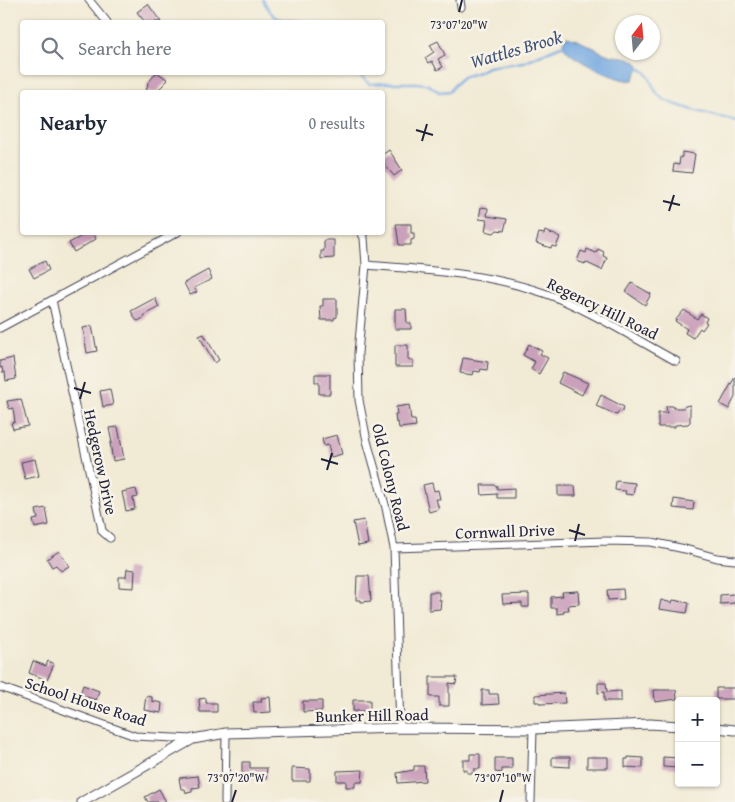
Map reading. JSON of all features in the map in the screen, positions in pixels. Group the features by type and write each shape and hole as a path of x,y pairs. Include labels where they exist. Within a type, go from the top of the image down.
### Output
{"street":[{"path":"89,0 105,20"},
{"path":"0,328 172,235"},
{"name":"Old Colony Road","path":"362,235 366,265 358,353 359,400 367,441 386,508 394,548 400,728"},
{"name":"Regency Hill Road","path":"366,265 456,273 508,282 545,293 590,314 676,361"},
{"name":"Hedgerow Drive","path":"52,300 101,525 105,535 110,538"},
{"name":"Cornwall Drive","path":"394,548 606,541 651,542 717,558 735,560"},
{"name":"School House Road","path":"0,687 135,736 193,739"},
{"name":"Bunker Hill Road","path":"82,802 193,739 226,733 400,728 533,728 650,724 675,726"},
{"path":"531,802 533,728"},
{"path":"720,728 735,730"},
{"path":"225,802 226,733"}],"water":[{"path":"565,37 579,41 606,54 615,56 615,60 633,60 639,65 639,68 633,80 609,75 579,60 563,44"}],"building":[{"path":"148,4 160,20 143,20 137,12"},
{"path":"438,41 445,55 438,59 443,67 437,70 432,61 428,63 425,58 434,52 430,45"},
{"path":"154,75 161,75 168,80 158,90 148,90 146,89 147,84"},
{"path":"389,150 402,170 394,176 385,165 385,153"},
{"path":"682,152 695,154 692,173 673,171 674,164 679,165"},
{"path":"481,207 488,208 487,216 507,219 504,231 497,230 494,233 485,231 487,220 479,219"},
{"path":"396,224 411,224 411,233 414,233 414,239 411,240 411,245 399,245"},
{"path":"545,231 560,237 556,247 552,246 551,248 536,243 539,233 544,234"},
{"path":"84,235 94,235 96,239 74,252 69,243"},
{"path":"324,240 334,240 334,258 321,259 321,251 324,251"},
{"path":"587,249 596,253 598,249 604,252 603,256 607,258 602,270 585,262 585,264 577,261 581,251 586,253"},
{"path":"45,261 49,270 34,278 29,269"},
{"path":"208,270 212,279 194,288 197,292 190,295 184,283"},
{"path":"632,283 651,294 645,305 626,292"},
{"path":"155,298 159,307 144,315 145,317 138,321 136,320 131,311"},
{"path":"323,299 337,299 337,317 334,320 321,320 320,306 323,306"},
{"path":"395,309 406,309 407,323 411,323 411,329 395,329"},
{"path":"684,310 697,319 701,314 707,318 705,322 707,323 702,330 700,328 693,338 685,333 687,329 675,321"},
{"path":"92,326 97,351 87,353 83,328"},
{"path":"204,334 219,360 215,363 199,336"},
{"path":"529,344 542,351 540,354 548,358 539,374 531,369 535,362 523,355"},
{"path":"395,345 408,345 408,360 413,360 413,367 395,367"},
{"path":"13,358 16,379 6,381 5,372 3,373 2,367 0,368 0,361"},
{"path":"463,358 488,362 487,370 474,371 473,375 460,373"},
{"path":"563,372 588,383 582,395 558,383"},
{"path":"315,374 330,374 330,394 319,394 319,382 315,382"},
{"path":"735,377 735,397 729,409 720,404"},
{"path":"110,389 113,405 103,407 100,391"},
{"path":"601,395 624,407 622,412 619,411 617,415 596,406"},
{"path":"21,399 28,426 13,429 11,423 15,422 13,408 9,409 7,401"},
{"path":"409,405 411,420 415,420 416,426 399,428 398,422 396,423 396,407"},
{"path":"690,405 690,422 688,424 675,425 675,427 658,427 658,413 667,413 666,406 683,408"},
{"path":"118,427 124,459 113,461 109,428"},
{"path":"337,435 342,454 331,457 328,445 324,446 322,439"},
{"path":"35,459 39,476 25,479 21,462"},
{"path":"616,481 635,483 633,495 625,494 626,491 615,490"},
{"path":"432,483 434,491 438,490 440,499 436,499 439,509 429,512 423,485"},
{"path":"481,485 494,485 497,486 497,489 514,488 514,498 497,498 497,494 482,495"},
{"path":"558,486 575,486 576,496 558,496"},
{"path":"136,489 138,497 133,498 135,509 126,511 122,492"},
{"path":"674,499 694,502 693,510 673,508"},
{"path":"46,508 49,525 35,528 33,520 38,519 36,510"},
{"path":"364,520 368,544 358,546 353,522"},
{"path":"59,551 69,566 61,571 56,565 52,567 47,559"},
{"path":"127,569 135,570 134,588 119,587 119,577 126,577"},
{"path":"357,576 369,576 371,601 361,602 361,600 356,600"},
{"path":"623,589 624,599 608,600 607,590"},
{"path":"578,591 579,604 568,605 569,610 564,610 564,613 557,614 557,608 551,608 551,597 563,596 562,592"},
{"path":"429,592 439,592 439,600 441,600 440,609 429,610"},
{"path":"529,594 529,607 522,607 522,603 503,604 502,595"},
{"path":"735,594 735,603 720,604 720,595"},
{"path":"661,600 672,603 673,600 689,603 687,613 659,609"},
{"path":"33,661 46,666 48,661 54,664 47,680 29,673"},
{"path":"430,677 457,677 456,684 449,683 449,706 439,706 439,697 430,697"},
{"path":"598,683 606,683 607,692 621,691 621,701 604,701 604,692 598,693"},
{"path":"83,685 99,691 96,700 80,695"},
{"path":"716,688 735,688 735,699 720,699 720,697 716,697"},
{"path":"482,690 489,690 489,694 498,694 499,704 482,705"},
{"path":"654,690 676,690 677,697 675,699 655,702"},
{"path":"564,693 565,703 540,704 540,702 535,702 535,695"},
{"path":"146,696 152,697 152,701 162,703 161,713 144,710"},
{"path":"270,697 271,712 254,713 253,702 262,702 261,698"},
{"path":"206,698 206,703 217,703 217,712 200,712 199,699"},
{"path":"353,700 370,700 370,711 353,711"},
{"path":"303,701 322,701 322,711 303,712"},
{"path":"470,754 480,754 480,769 474,769 474,773 467,773 467,770 463,770 463,760 470,760"},
{"path":"552,757 570,757 570,767 552,766"},
{"path":"587,757 608,757 608,768 587,768"},
{"path":"628,757 643,758 643,768 625,767 625,759 628,759"},
{"path":"663,757 675,758 675,768 663,767"},
{"path":"495,758 512,758 512,769 502,769 502,773 495,772"},
{"path":"242,762 250,762 250,768 267,768 266,779 242,779"},
{"path":"414,766 424,766 425,781 398,783 397,773 414,770"},
{"path":"292,768 310,769 310,781 292,781"},
{"path":"363,770 362,782 355,782 355,787 346,787 346,781 337,781 337,771"},
{"path":"198,776 200,787 192,788 192,792 186,793 185,789 181,789 179,778"},
{"path":"159,789 166,802 148,802 145,797"}],"waterway":[{"name":"Wattles Brook","path":"263,0 272,14 284,20"},
{"name":"Wattles Brook","path":"358,75 369,84 418,83 429,85 439,92 450,91 463,77 488,67 523,62 561,46 566,46"},
{"name":"Wattles Brook","path":"636,68 646,72 658,95 663,99 688,109 735,121"}]}
